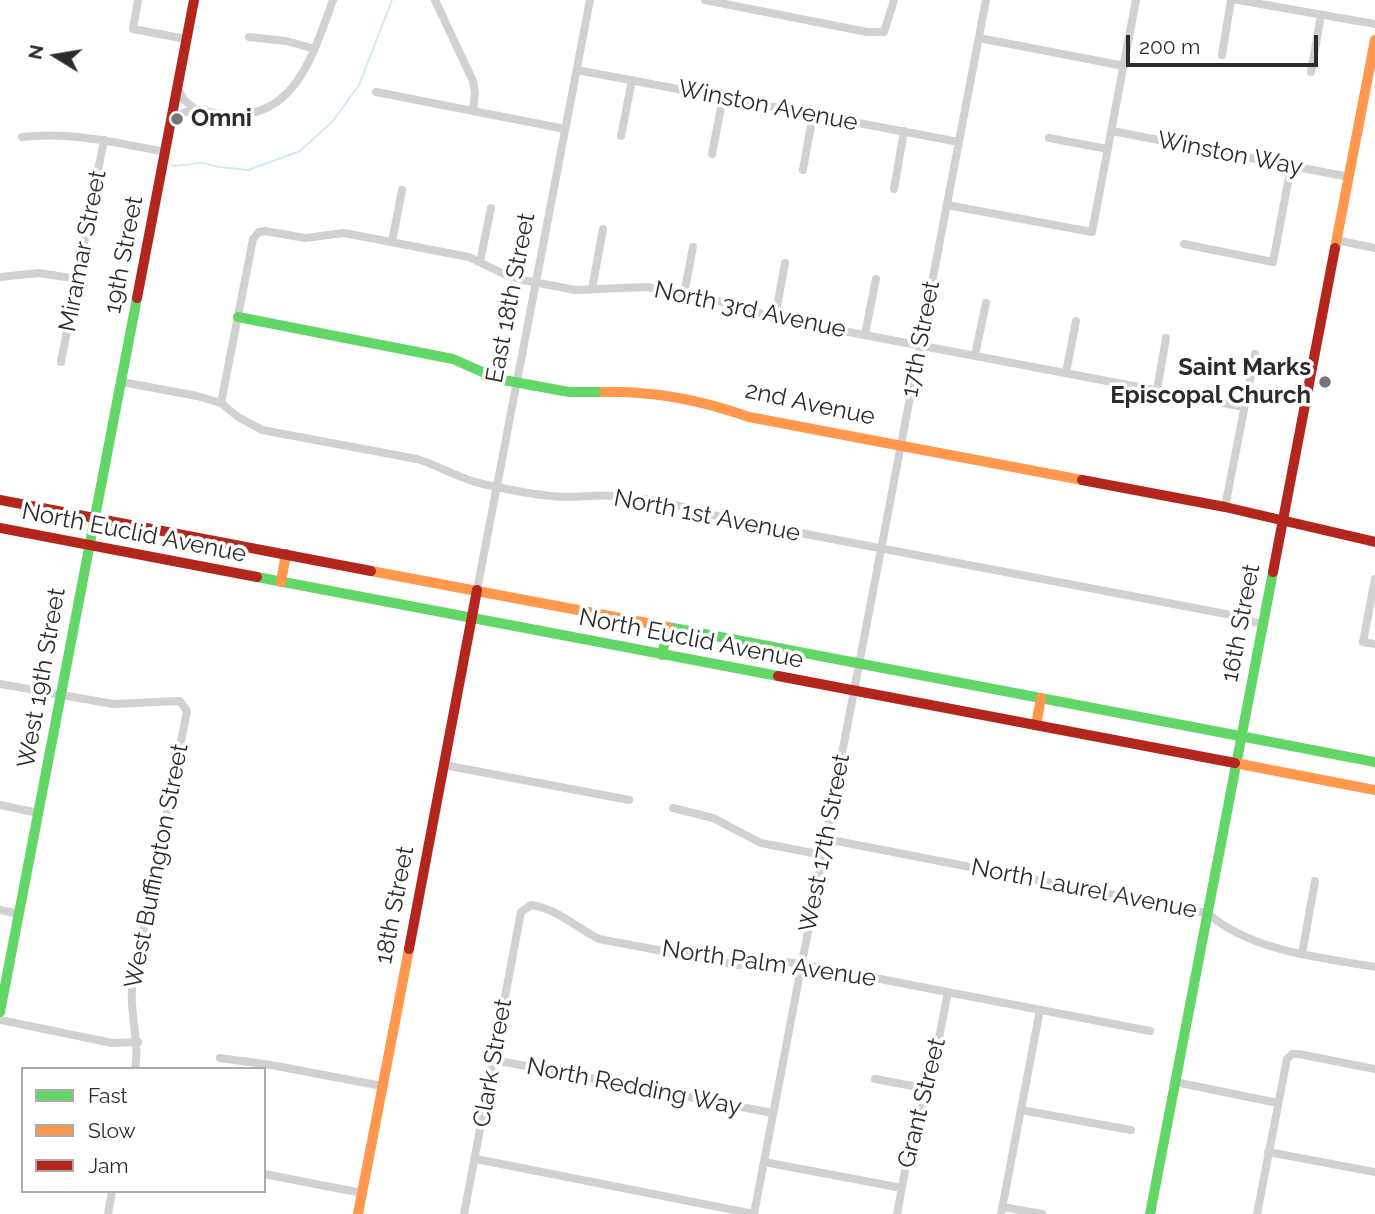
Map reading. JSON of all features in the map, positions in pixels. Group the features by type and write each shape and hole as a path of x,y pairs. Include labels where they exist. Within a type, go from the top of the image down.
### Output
{"main road":[{"name":"19th Street","path":"94,518 194,0"},
{"name":"16th Street","path":"1150,1214 1375,40"},
{"name":"2nd Avenue","path":"238,317 453,359 498,379 569,392 641,391 708,403 749,416 1225,507 1375,542"},
{"name":"North Euclid Avenue","path":"0,500 1375,762"},
{"name":"West 19th Street","path":"0,1012 94,518"},
{"name":"North Euclid Avenue","path":"0,528 1375,790"},
{"path":"281,582 286,554"},
{"name":"East 18th Street","path":"474,605 477,590"},
{"name":"18th Street","path":"358,1214 474,605"},
{"path":"662,655 668,626"},
{"path":"1036,725 1041,698"}],"street":[{"path":"138,0 133,29 186,39"},
{"path":"171,122 182,112 195,109 219,114 240,114 273,104 294,88 307,69 333,0"},
{"path":"435,0 473,81 473,110"},
{"name":"East 18th Street","path":"477,590 590,0"},
{"path":"705,0 739,3 867,32 884,32 894,0"},
{"name":"17th Street","path":"856,678 986,0"},
{"path":"947,205 1093,232 1136,0"},
{"path":"1222,55 1231,0"},
{"path":"1238,0 1375,24"},
{"path":"1311,72 1321,16"},
{"path":"249,37 286,41 315,49"},
{"path":"979,38 1124,66"},
{"name":"Winston Avenue","path":"577,69 959,142"},
{"path":"621,136 632,80"},
{"path":"177,87 184,100 195,109"},
{"path":"376,92 565,129"},
{"path":"712,154 723,97"},
{"path":"803,170 813,114"},
{"path":"894,188 904,131"},
{"name":"Winston Way","path":"1112,131 1349,177"},
{"path":"22,137 63,134 166,152"},
{"path":"1049,138 1108,149"},
{"name":"Miramar Street","path":"61,362 104,141"},
{"path":"1184,244 1273,262 1292,166"},
{"path":"392,242 402,190"},
{"path":"480,262 491,208"},
{"path":"592,289 603,229"},
{"name":"North 3rd Avenue","path":"238,317 253,239 259,232 305,238 344,233 469,257 506,275 575,290 647,287 733,304 775,318 1244,407"},
{"path":"1336,240 1375,248"},
{"path":"684,294 693,247"},
{"path":"775,318 785,263"},
{"path":"0,277 40,273 78,279"},
{"path":"865,334 877,279"},
{"path":"975,355 986,303"},
{"path":"221,403 238,317"},
{"path":"1066,373 1076,321"},
{"path":"1157,390 1166,338"},
{"path":"1225,507 1255,354"},
{"name":"North 1st Avenue","path":"122,382 221,403 237,417 262,430 418,459 437,465 466,480 497,487 552,496 615,495 632,498 881,549 1213,611 1261,624"},
{"path":"1375,579 1363,642 1375,644"},
{"name":"West 17th Street","path":"754,1214 856,678"},
{"path":"0,684 60,695"},
{"name":"West Buffington Street","path":"60,695 113,704 180,701 185,706 186,719 132,989 132,1017 138,1042 135,1067"},
{"path":"444,765 629,800"},
{"path":"0,805 38,813"},
{"path":"673,808 705,815 761,843 823,855"},
{"name":"North Laurel Avenue","path":"826,839 1207,913 1218,921 1276,948 1375,967"},
{"path":"1303,954 1315,881"},
{"name":"North Palm Avenue","path":"521,912 531,905 538,906 567,918 599,939 737,965 786,962 802,964 1150,1031"},
{"path":"0,910 19,914"},
{"name":"Clark Street","path":"464,1214 521,912"},
{"name":"Grant Street","path":"897,1214 912,1133 929,1089 947,992"},
{"path":"1040,1010 1002,1210 1042,1214"},
{"path":"0,1020 112,1043 138,1042"},
{"path":"1257,1214 1287,1059 1292,1054 1375,1069"},
{"path":"220,1058 382,1086"},
{"name":"North Redding Way","path":"494,1060 773,1113"},
{"path":"875,1079 929,1089"},
{"path":"1175,1082 1278,1103"},
{"path":"1021,1110 1131,1130"},
{"path":"1268,1152 1375,1172"},
{"path":"476,1159 754,1214"},
{"path":"764,1162 902,1188"},
{"path":"266,1174 362,1193"},
{"path":"108,1214 112,1193"}],"waterway":[{"path":"172,166 202,163 248,170 300,151 333,121 359,85 392,0"}],"traffic: fast":[{"path":"0,1012 137,298"},
{"path":"238,317 453,359 498,379 569,392 604,392"},
{"path":"1150,1214 1273,572"},
{"path":"257,577 778,676"},
{"path":"668,627 1240,736"},
{"path":"662,655 668,627"},
{"path":"1240,736 1375,762"}],"traffic: slow":[{"path":"1335,248 1375,40"},
{"path":"604,392 678,398 749,417 1082,480"},
{"path":"281,582 286,554"},
{"path":"371,571 668,627"},
{"path":"1036,725 1041,698"},
{"path":"1235,763 1375,790"},
{"path":"358,1214 409,949"}],"traffic: jam":[{"path":"137,298 194,0"},
{"path":"1273,572 1335,248"},
{"path":"1082,480 1225,507 1375,542"},
{"path":"0,500 371,571"},
{"path":"0,528 257,577"},
{"path":"409,949 477,590"},
{"path":"778,676 1235,763"}],"place":[{"name":"Omni","path":"177,119"},
{"name":"Saint Marks Episcopal Church","path":"1325,382"}]}
